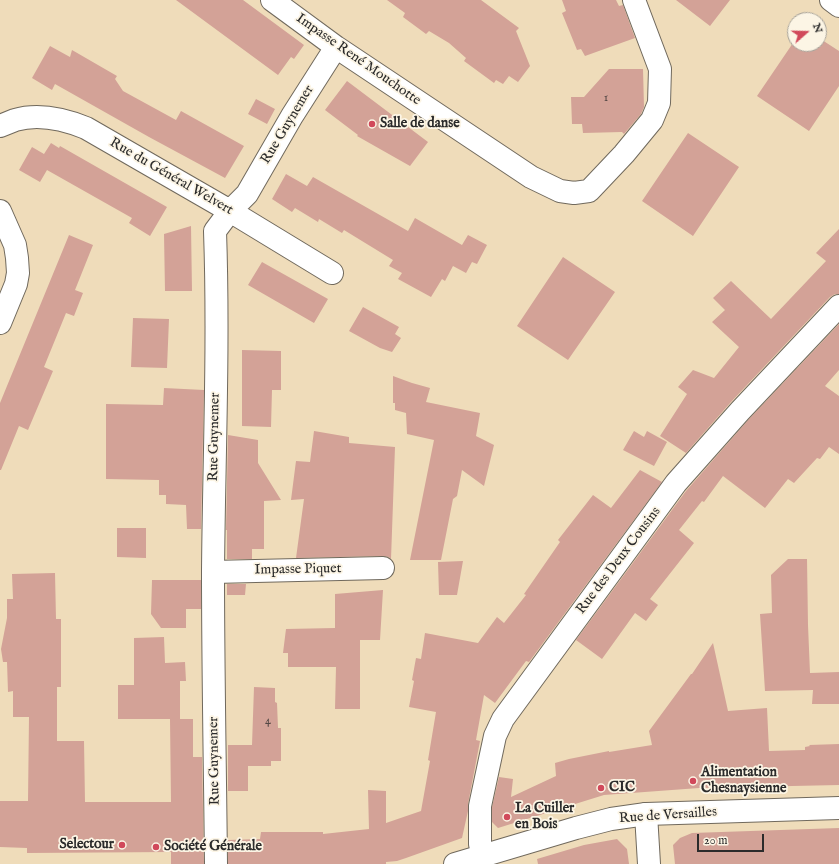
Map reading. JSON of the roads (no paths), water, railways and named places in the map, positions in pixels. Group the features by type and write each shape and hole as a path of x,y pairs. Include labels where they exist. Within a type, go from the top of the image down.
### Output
{"street":[{"name":"Impasse René Mouchotte","path":"272,0 336,48 531,177 560,190 574,193 589,191 624,154 652,120 659,103 660,69 634,0"},
{"path":"831,0 839,6"},
{"name":"Rue Guynemer","path":"216,864 213,572 217,280 215,231 230,211 247,194 292,116 336,48"},
{"name":"Rue du Général Welvert","path":"0,126 15,120 30,117 58,119 72,122 98,135 230,211 332,273"},
{"path":"0,211 15,245 18,273 16,284 0,323"},
{"name":"Rue des Deux Cousins","path":"483,856 480,844 480,806 495,736 502,719 676,483 740,411 839,306"},
{"name":"Impasse Piquet","path":"213,572 383,568"},
{"name":"Rue de Versailles","path":"455,864 611,819 646,814 839,808"},
{"path":"646,814 649,864"}],"place":[{"name":"Salle de danse","path":"372,124"},
{"name":"Alimentation Chesnaysienne","path":"693,781"},
{"name":"CIC","path":"601,788"},
{"name":"La Cuiller en Bois","path":"507,817"},
{"name":"Selectour","path":"122,845"},
{"name":"Société Générale","path":"156,847"}]}
